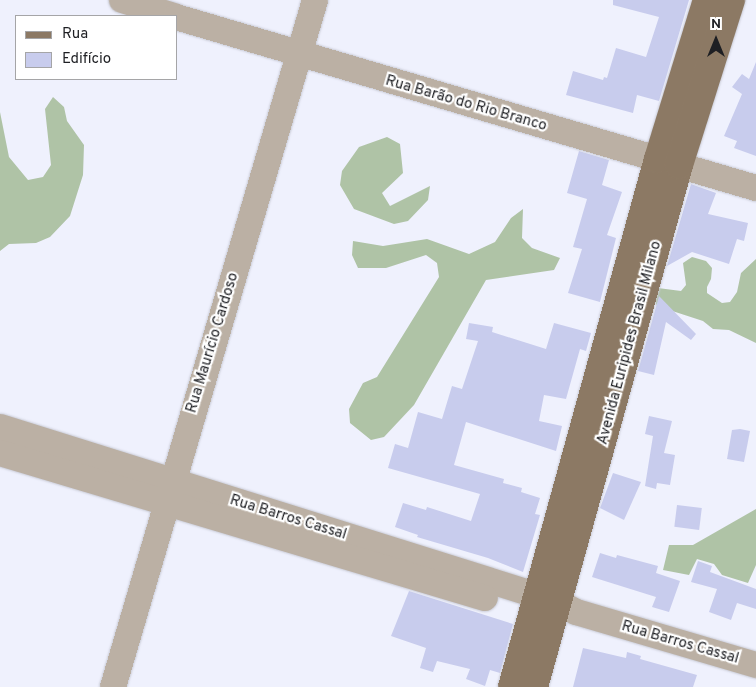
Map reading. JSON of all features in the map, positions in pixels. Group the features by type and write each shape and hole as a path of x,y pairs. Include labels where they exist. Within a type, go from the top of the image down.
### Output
{"main road":[{"name":"Avenida Euripides Brasil Milano","path":"534,687 608,381 669,162 707,0"},
{"name":"Avenida Euripides Brasil Milano","path":"669,162 731,0"},
{"name":"Avenida Euripides Brasil Milano","path":"512,687 552,608"}],"street":[{"name":"Rua Barão do Rio Branco","path":"122,0 169,15"},
{"name":"Rua Maurício Cardoso","path":"113,687 315,0"},
{"name":"Rua Barão do Rio Branco","path":"178,18 756,188"},
{"name":"Rua Barros Cassal","path":"0,427 169,493"},
{"name":"Rua Barros Cassal","path":"0,453 169,493 552,608 756,665"}],"green space":[{"path":"53,97 64,107 67,121 84,145 83,175 70,216 50,237 36,243 9,244 0,251 0,112 9,157 28,180 43,177 51,165 45,109"},
{"path":"387,137 400,144 403,173 382,193 390,206 430,186 428,200 408,221 394,224 354,209 340,185 342,171 359,147"},
{"path":"523,209 522,238 532,248 560,258 554,270 486,280 414,405 384,437 371,440 350,423 349,409 363,383 377,377 439,277 437,263 426,255 386,268 358,268 352,255 353,241 383,246 427,239 469,254 495,242 511,218"},
{"path":"692,257 706,261 712,268 707,293 722,303 730,302 737,292 741,273 756,259 756,343 729,330 713,329 703,321 657,306 653,297 658,288 681,291 686,285 683,263"},
{"path":"756,509 756,565 748,583 722,575 714,564 697,559 689,575 663,570 669,545 693,545"}],"building":[{"path":"613,0 689,0 659,101 637,95 633,113 566,95 573,71 603,80 604,77 607,78 616,48 646,57 659,17 613,5"},
{"path":"756,62 756,156 734,148 737,141 724,136 742,94 732,87 742,74 749,79"},
{"path":"579,151 609,160 602,185 622,192 607,235 616,238 600,302 568,293 582,249 573,247 587,199 567,193"},
{"path":"691,184 716,193 708,214 748,223 744,241 737,239 729,264 692,252 667,266"},
{"path":"659,296 696,334 691,340 666,322 654,375 638,371"},
{"path":"469,323 493,327 492,332 546,349 554,323 591,333 586,351 580,349 566,399 544,395 539,421 562,426 556,451 466,422 454,465 504,479 503,483 522,488 521,492 540,498 535,514 540,515 523,572 488,558 417,537 418,535 395,527 403,503 426,510 427,507 471,521 480,494 388,468 395,444 408,448 418,412 442,419 452,386 462,389 478,341 466,339"},
{"path":"649,416 672,421 664,453 675,455 670,485 657,483 656,489 645,486 653,436 645,434"},
{"path":"732,430 750,431 744,462 727,459"},
{"path":"613,473 641,482 624,520 600,508"},
{"path":"677,505 702,508 699,530 674,527"},
{"path":"600,553 616,558 617,555 658,566 656,573 680,581 669,612 652,607 656,597 592,577"},
{"path":"698,561 712,566 710,572 756,589 756,609 737,603 731,620 709,612 717,589 691,582"},
{"path":"409,591 513,624 500,673 490,670 485,686 466,679 470,669 437,661 433,672 420,668 426,648 391,636"},
{"path":"583,648 626,658 627,652 641,656 640,659 697,675 693,687 573,687"}]}
